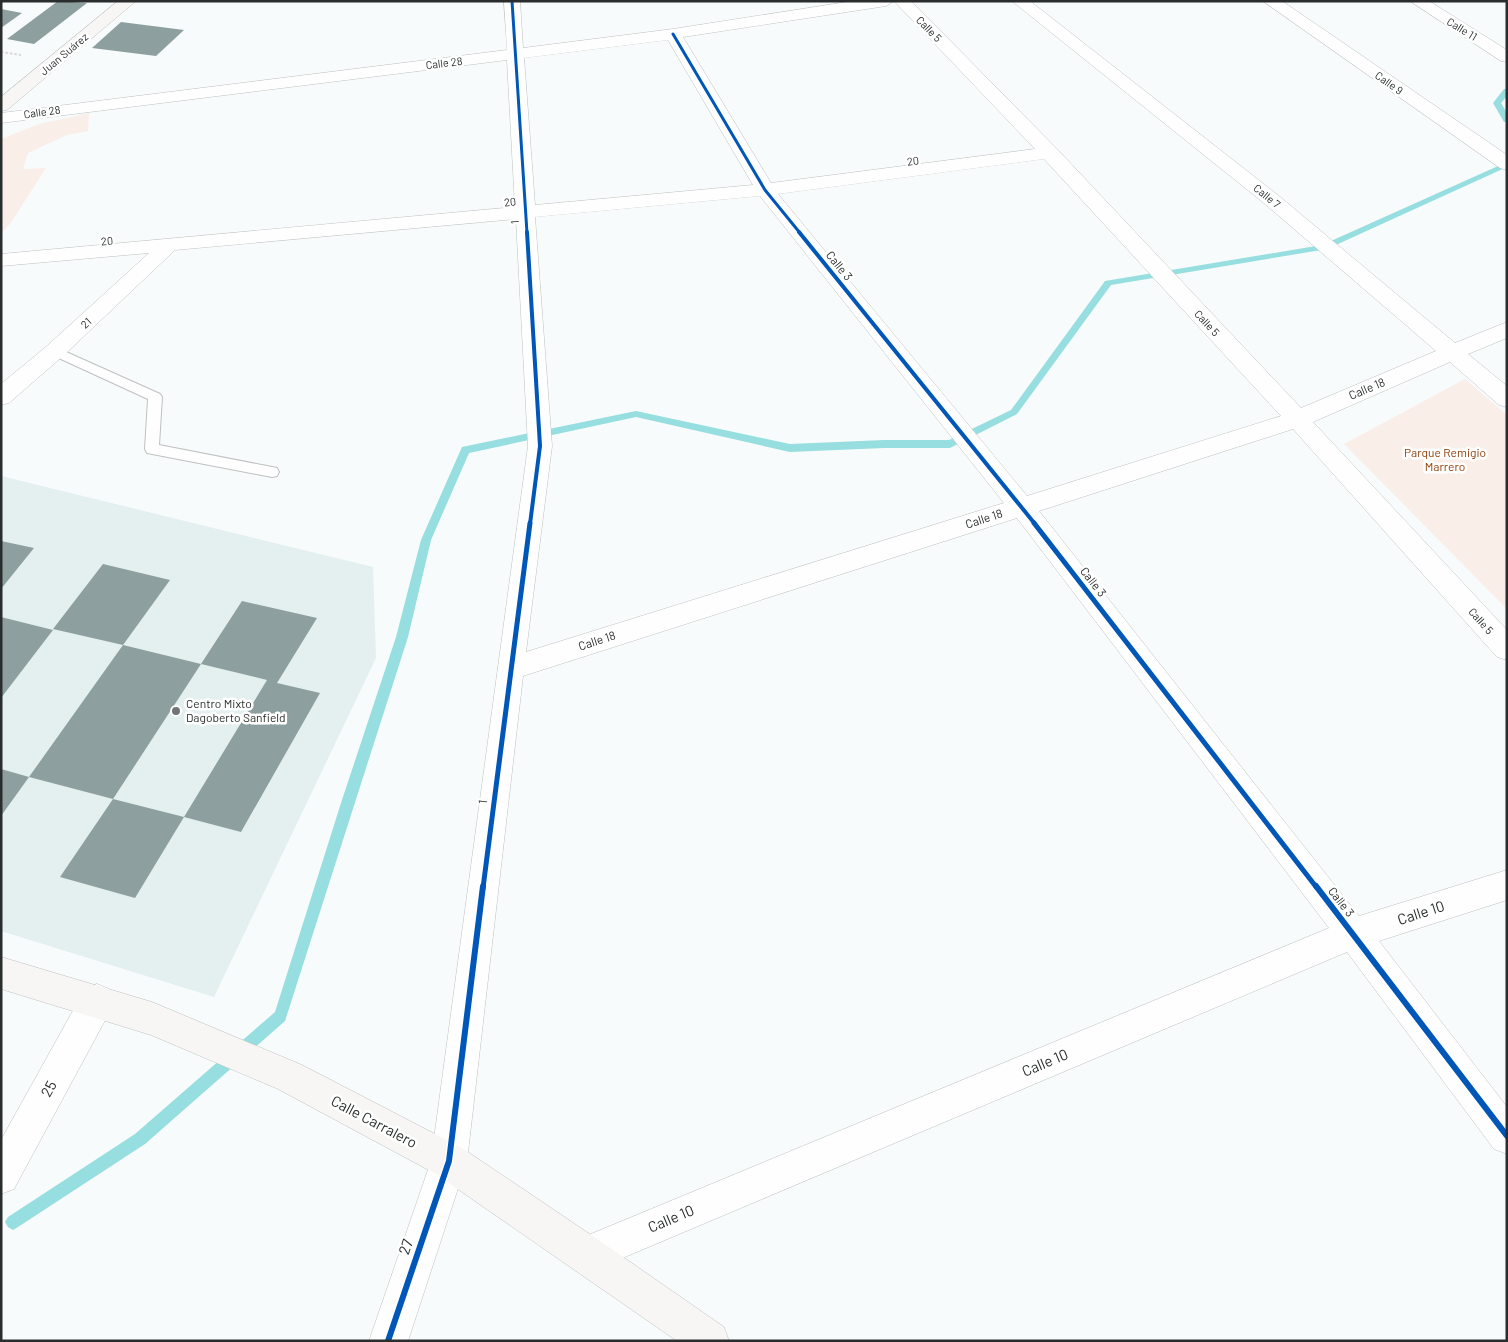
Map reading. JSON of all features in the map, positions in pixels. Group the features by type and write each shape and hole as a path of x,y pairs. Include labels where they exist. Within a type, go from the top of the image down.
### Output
{"street":[{"name":"Juan Suárez","path":"1,106 128,1"},
{"name":"1","path":"449,1161 510,669 540,446 540,412 524,211 512,1"},
{"name":"Calle 28","path":"1,118 673,34 886,1"},
{"name":"Calle 5","path":"902,1 1050,153 1152,265 1298,419 1507,649"},
{"name":"Calle 7","path":"1020,1 1312,234 1507,399"},
{"name":"Calle 9","path":"1271,1 1507,164"},
{"name":"Calle 11","path":"1418,1 1505,56"},
{"name":"Calle 3","path":"673,34 765,190 1022,507 1507,1136"},
{"name":"20","path":"1,260 765,190 1050,153"},
{"name":"21","path":"1,397 55,351 168,246"},
{"name":"Calle 18","path":"510,669 1298,419 1507,329"},
{"name":"Calle 10","path":"587,1254 1353,934 1507,885"},
{"name":"Calle Carralero","path":"1,973 97,1001 192,1036 290,1077 449,1161 587,1254 710,1341"},
{"name":"25","path":"1,1176 97,1001"},
{"name":"27","path":"388,1341 449,1161"}],"lane":[{"path":"55,351 155,397 152,449 272,472"}],"shaded area":[{"name":"Centro Mixto Dagoberto Sanfield","path":"1,476 373,567 376,658 214,997 1,931"}],"green space":[{"path":"89,113 88,131 67,135 28,153 23,169 46,168 10,224 1,233 1,139 39,124"},
{"name":"Parque Remigio Marrero","path":"1465,379 1507,415 1507,609 1344,444"}],"building":[{"path":"58,1 87,3 34,44 7,39"},
{"path":"1,9 22,13 1,28"},
{"path":"121,22 184,30 156,56 92,48"},
{"path":"1,541 34,548 1,589"},
{"path":"103,564 170,580 123,645 53,629"},
{"path":"242,601 317,618 277,683 320,693 241,832 184,817 267,680 201,664"},
{"path":"1,617 53,630 1,698"},
{"path":"123,645 201,664 113,799 29,777"},
{"path":"1,769 29,777 1,816"},
{"path":"113,799 184,817 135,898 60,877"}],"waterway":[{"path":"1507,91 1497,103 1507,120"},
{"path":"13,1222 140,1139 280,1016 402,637 426,540 465,450 636,414 790,448 884,444 950,444 1014,412 1108,283 1324,247 1507,164"}],"cycle path":[{"path":"388,1341 449,1161 510,669 540,446 512,1"},
{"path":"673,34 765,190 1022,507 1507,1136"}],"place":[{"name":"Centro Mixto Dagoberto Sanfield","path":"176,711"}]}
